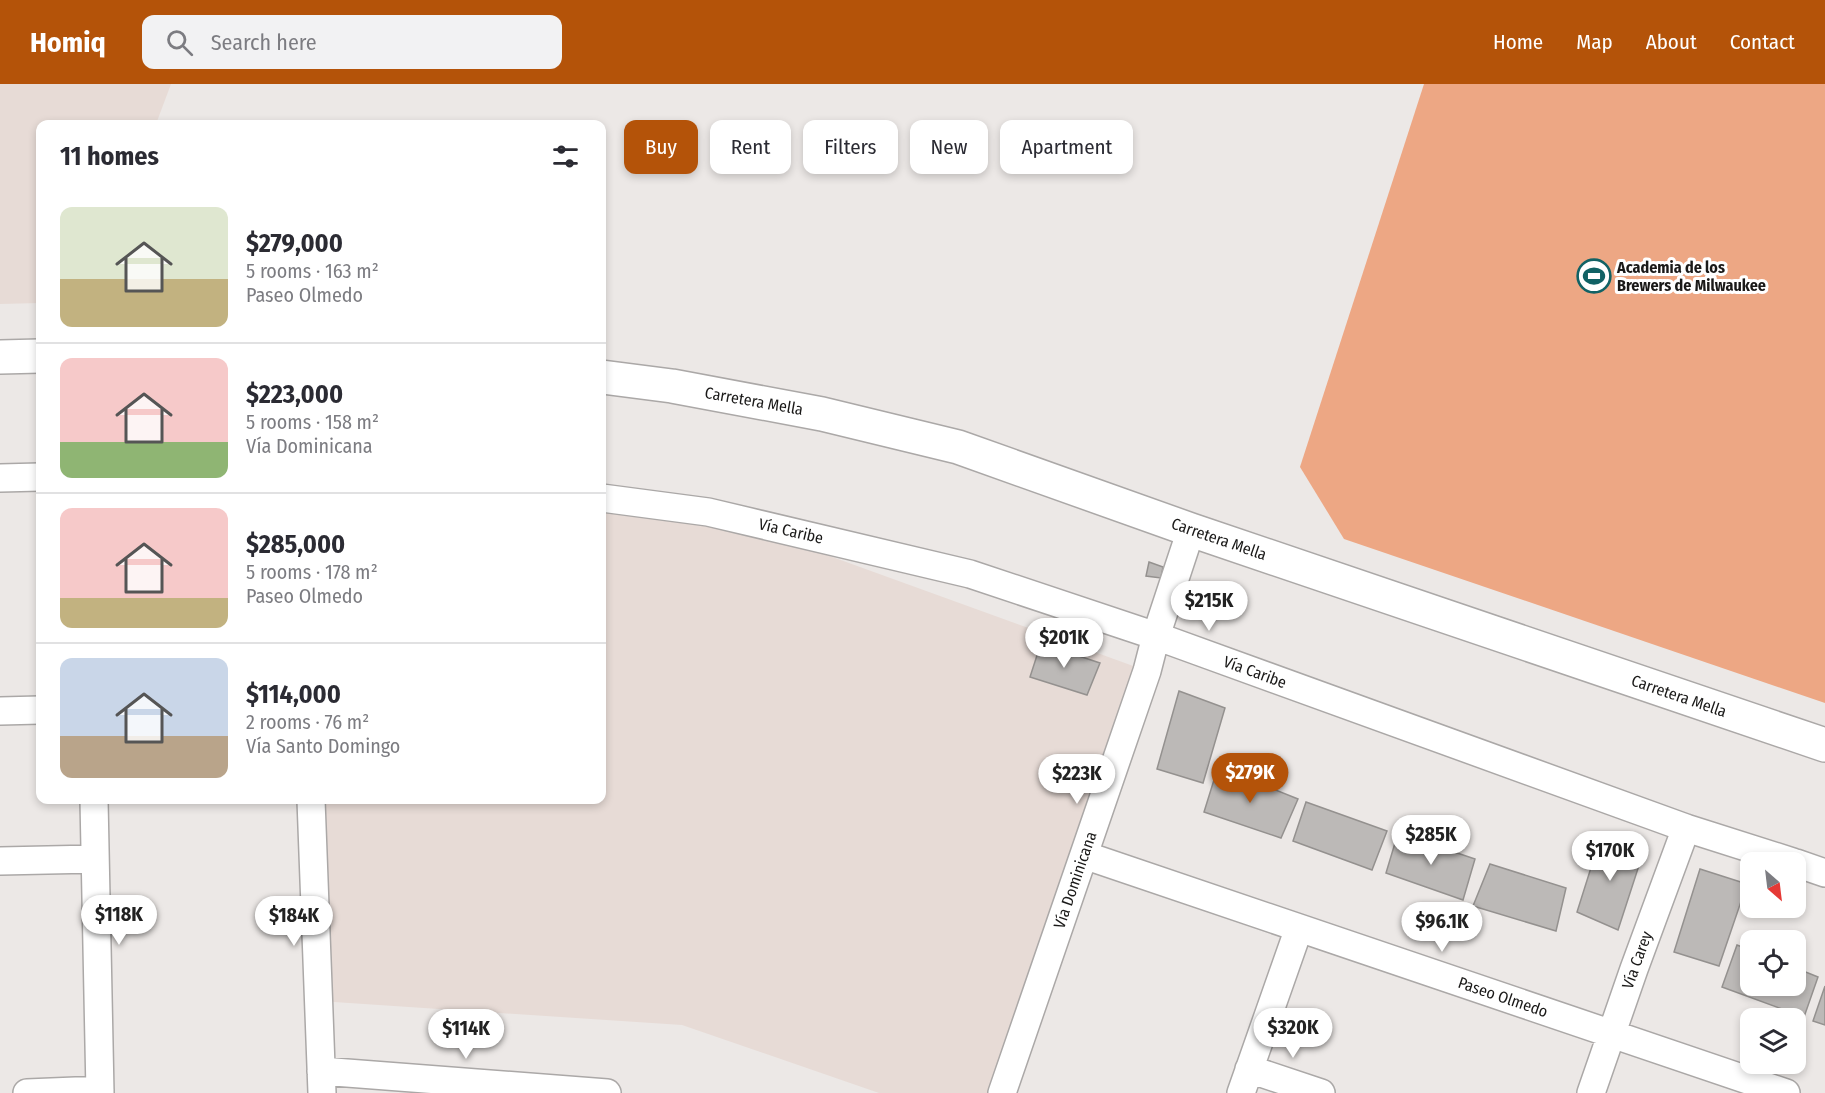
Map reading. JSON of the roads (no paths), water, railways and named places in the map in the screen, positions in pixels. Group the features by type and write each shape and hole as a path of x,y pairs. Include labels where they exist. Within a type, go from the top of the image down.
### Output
{"main road":[{"path":"0,357 36,356"},
{"name":"Carretera Mella","path":"606,378 672,386 822,414 958,447 1191,530 1825,745"}],"street":[{"path":"0,478 36,477"},
{"name":"Vía Caribe","path":"606,499 708,512 970,574 1156,636 1686,828 1760,852"},
{"name":"Vía Dominicana","path":"1002,1093 1147,671 1156,636 1191,530"},
{"path":"0,711 36,710"},
{"path":"27,1093 100,1091 94,804"},
{"path":"311,804 322,1082 607,1093"},
{"name":"Vía Carey","path":"1591,1093 1686,828"},
{"name":"Paseo Olmedo","path":"1084,855 1786,1093"},
{"path":"0,861 95,859"},
{"name":"Vía Caribe","path":"1806,867 1825,873"},
{"path":"1299,928 1245,1081 1321,1093"}],"place":[{"name":"Academia de los Brewers de Milwaukee","path":"1594,276"}]}
